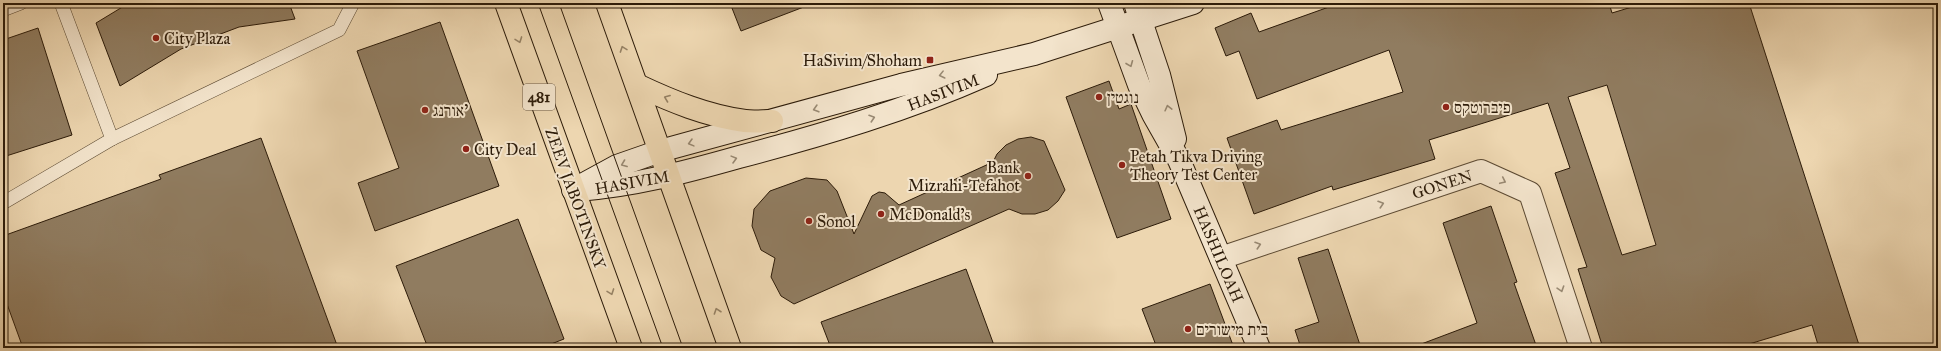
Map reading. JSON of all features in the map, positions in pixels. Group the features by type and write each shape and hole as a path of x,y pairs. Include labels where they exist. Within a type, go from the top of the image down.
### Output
{"main road":[{"name":"ZEEV JABOTINSKY","path":"506,3 631,348"},
{"path":"606,3 637,85 730,348"},
{"path":"637,85 686,106 715,114 745,121 772,121"}],"street":[{"name":"HASHILOAH","path":"1109,3 1142,90 1179,160 1260,348"},
{"name":"HASIVIM","path":"573,190 617,166 660,151 916,82 1034,54 1117,27 1138,11 1193,3"},
{"name":"HASHILOAH","path":"1138,11 1166,102 1179,160"},
{"name":"HASIVIM","path":"573,190 605,188 669,176 804,140 954,89 1034,54"},
{"name":"GONEN","path":"1221,258 1481,171 1530,193 1581,348"}],"lane":[{"path":"3,10 21,3"},
{"path":"61,3 112,139"},
{"path":"3,203 112,139 339,30 353,3"}],"building":[{"name":"City Plaza","path":"129,3 289,3 295,19 239,27 181,49 120,86 96,23"},
{"path":"730,3 809,3 809,5 741,31"},
{"path":"1340,3 1609,3 1612,13 1645,3 1749,3 1860,348 1819,348 1812,325 1736,348 1603,348 1578,269 1587,267 1555,173 1570,168 1548,103 1429,140 1435,159 1333,190 1332,186 1254,214 1227,138 1277,120 1281,130 1403,92 1389,50 1257,99 1239,51 1226,56 1215,28 1251,13 1259,32","holes":["1607,85 1656,245 1622,255 1568,97"]},
{"name":"אורנג'","path":"440,22 499,186 375,231 358,183 399,168 357,51"},
{"path":"38,28 72,135 3,157 3,40"},
{"path":"1109,81 1119,109 1131,104 1171,219 1117,238 1066,97"},
{"path":"1031,137 1044,141 1065,190 1058,201 1048,210 1035,214 1022,214 1009,209 794,304 781,296 771,277 775,258 761,250 752,226 754,209 770,191 806,178 827,180 837,191 854,234 872,196 879,192 885,193 899,205 993,162 997,154 1006,145 1018,139"},
{"path":"261,138 338,348 23,348 3,293 3,236 161,179 159,175"},
{"path":"1491,206 1517,282 1514,283 1537,348 1416,348 1416,346 1477,323 1443,223"},
{"path":"518,219 564,339 541,348 428,348 396,266"},
{"path":"1328,249 1361,348 1301,348 1295,330 1319,322 1298,258"},
{"path":"966,269 995,348 831,348 821,322"},
{"name":"בית מישורים","path":"1210,284 1234,348 1157,348 1142,309"}],"tram line":[{"path":"538,3 663,348"},
{"path":"559,3 683,348"}],"place":[{"name":"City Plaza","path":"156,38"},
{"name":"HaSivim/Shoham","path":"930,60"},
{"name":"נוגטין","path":"1099,97"},
{"name":"פיברוטקס","path":"1446,107"},
{"name":"אורנג'","path":"425,110"},
{"name":"City Deal","path":"466,149"},
{"name":"Petah Tikva Driving Theory Test Center","path":"1122,165"},
{"name":"Bank Mizrahi-Tefahot","path":"1028,176"},
{"name":"McDonald's","path":"881,214"},
{"name":"Sonol","path":"809,221"},
{"name":"בית מישורים","path":"1188,329"}]}
